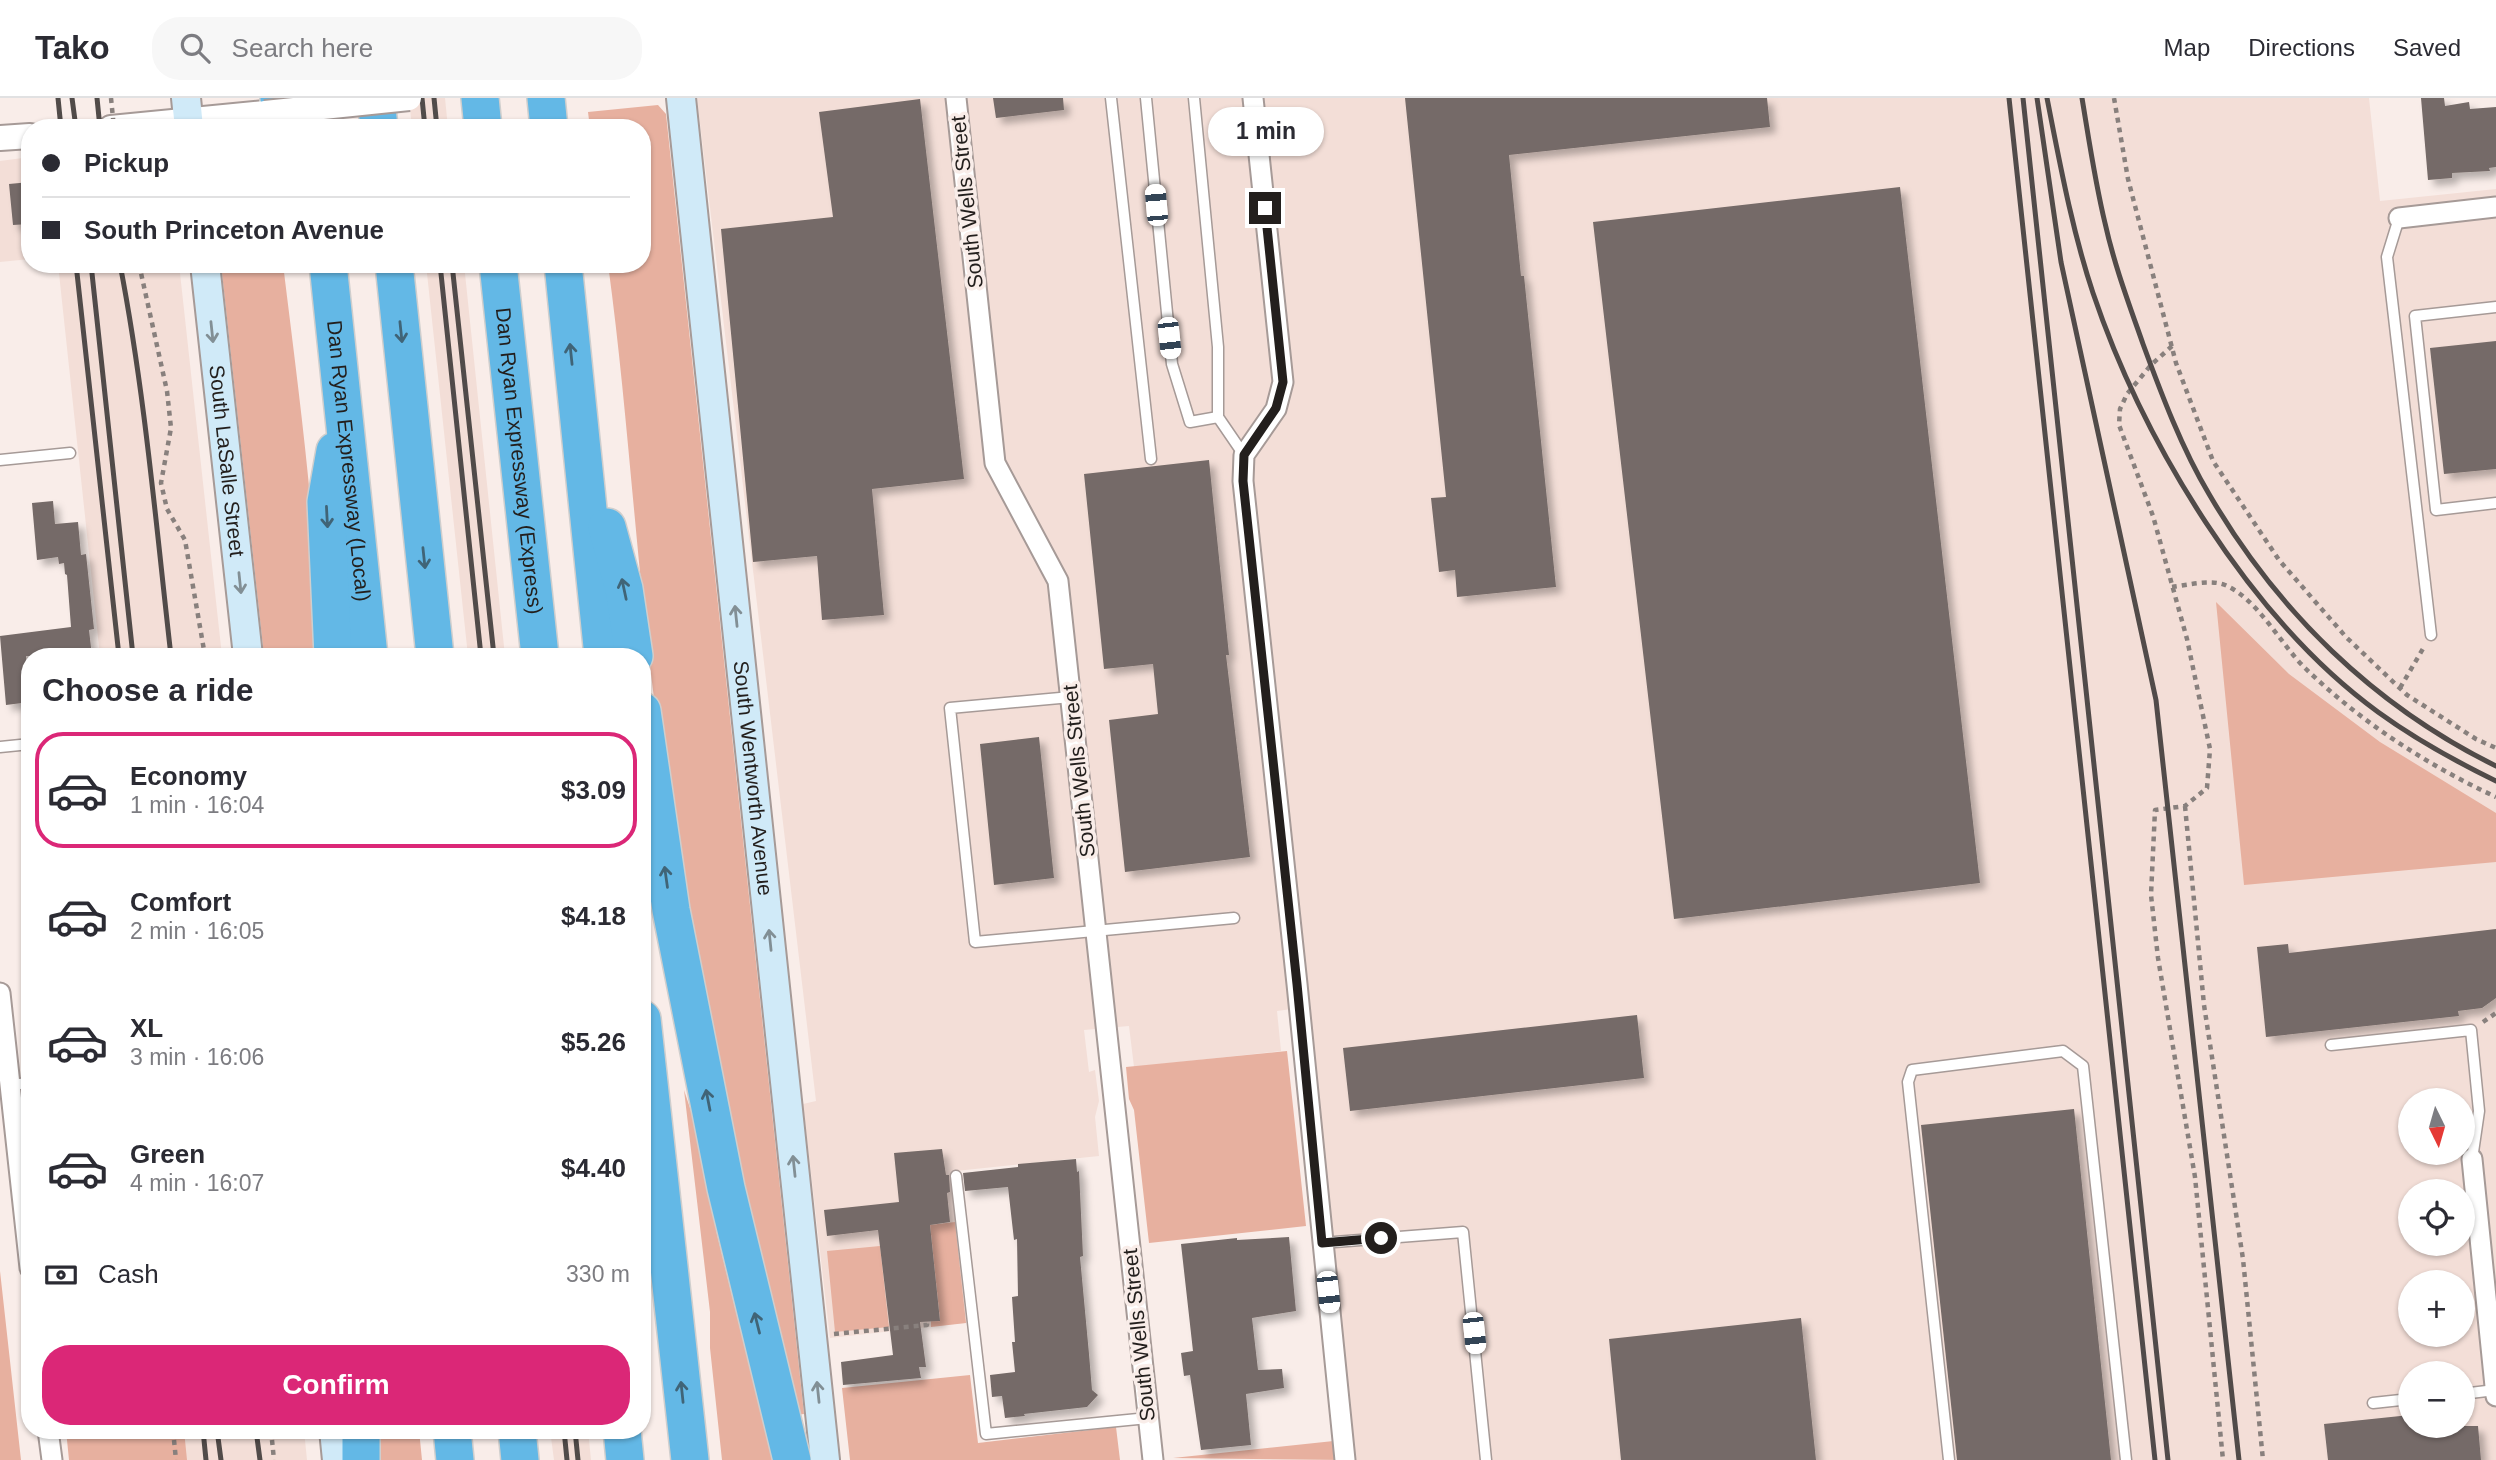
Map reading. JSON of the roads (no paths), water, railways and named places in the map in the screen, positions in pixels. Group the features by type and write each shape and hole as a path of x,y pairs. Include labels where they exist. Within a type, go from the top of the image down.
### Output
{"highway":[{"path":"310,98 312,119"},
{"path":"376,98 378,119"},
{"path":"480,98 482,119"},
{"path":"546,98 548,119"},
{"path":"395,273 434,648"},
{"name":"Dan Ryan Expressway (Express)","path":"499,273 539,648"},
{"path":"564,273 602,648"},
{"name":"Dan Ryan Expressway (Local)","path":"330,281 368,648"},
{"path":"333,648 326,502 342,401"},
{"path":"578,422 624,589 633,648"},
{"path":"651,773 671,910 726,1188 792,1460"},
{"path":"651,1102 690,1460"},
{"path":"361,1439 361,1460"},
{"path":"453,1439 455,1460"},
{"path":"518,1439 520,1460"},
{"path":"623,1439 625,1460"}],"main road":[{"name":"South Wentworth Avenue","path":"681,98 825,1460"},
{"name":"South LaSalle Street","path":"206,273 247,648"},
{"path":"335,1439 337,1460"}],"street":[{"path":"165,119 188,115 276,113 410,98"},
{"name":"South Wells Street","path":"956,98 995,463 1059,582 1153,1460"},
{"path":"1253,98 1283,382 1276,408 1244,455 1243,481 1345,1460"},
{"path":"0,138 21,137"},
{"path":"2399,218 2496,207"},
{"path":"0,993 9,1085 6,1119 21,1212"},
{"path":"2473,1166 2490,1273 2496,1396"},
{"path":"49,1439 52,1460"}],"lane":[{"path":"1111,98 1151,459"},
{"path":"1146,98 1172,365 1191,422 1218,417"},
{"path":"1194,98 1218,347 1218,417 1244,455"},
{"path":"2399,218 2387,257 2431,635"},
{"path":"2496,307 2415,316 2436,510 2496,503"},
{"path":"0,460 70,453"},
{"path":"1071,697 950,708 975,942 1234,918"},
{"path":"0,747 21,745"},
{"path":"2331,1045 2471,1030 2479,1111 2475,1138"},
{"path":"1949,1460 1908,1082 1912,1070 2063,1051 2083,1066 2126,1460"},
{"path":"9,1085 21,1084"},
{"path":"956,1176 986,1434 1149,1418"},
{"path":"1322,1243 1463,1232 1486,1460"},
{"path":"2475,1392 2496,1390"},
{"path":"2373,1404 2398,1401"}],"railway":[{"path":"58,98 60,119"},
{"path":"72,98 75,119"},
{"path":"97,98 99,119"},
{"path":"422,98 424,119"},
{"path":"434,98 436,119"},
{"path":"2009,98 2155,1460"},
{"path":"2023,98 2168,1460"},
{"path":"2037,98 2061,262 2156,700 2239,1460"},
{"path":"2047,98 2073,221 2093,293 2114,350 2171,466 2206,523 2245,578 2286,628 2331,673 2406,731 2496,781"},
{"path":"2082,98 2101,208 2122,284 2173,420 2209,494 2265,577 2332,651 2409,715 2496,766"},
{"path":"77,273 118,648"},
{"path":"92,273 132,648"},
{"path":"122,273 143,411 170,648"},
{"path":"441,273 480,648"},
{"path":"453,273 493,648"},
{"path":"204,1439 206,1460"},
{"path":"218,1439 221,1460"},
{"path":"257,1439 260,1460"},
{"path":"565,1439 567,1460"},
{"path":"576,1439 578,1460"}]}
